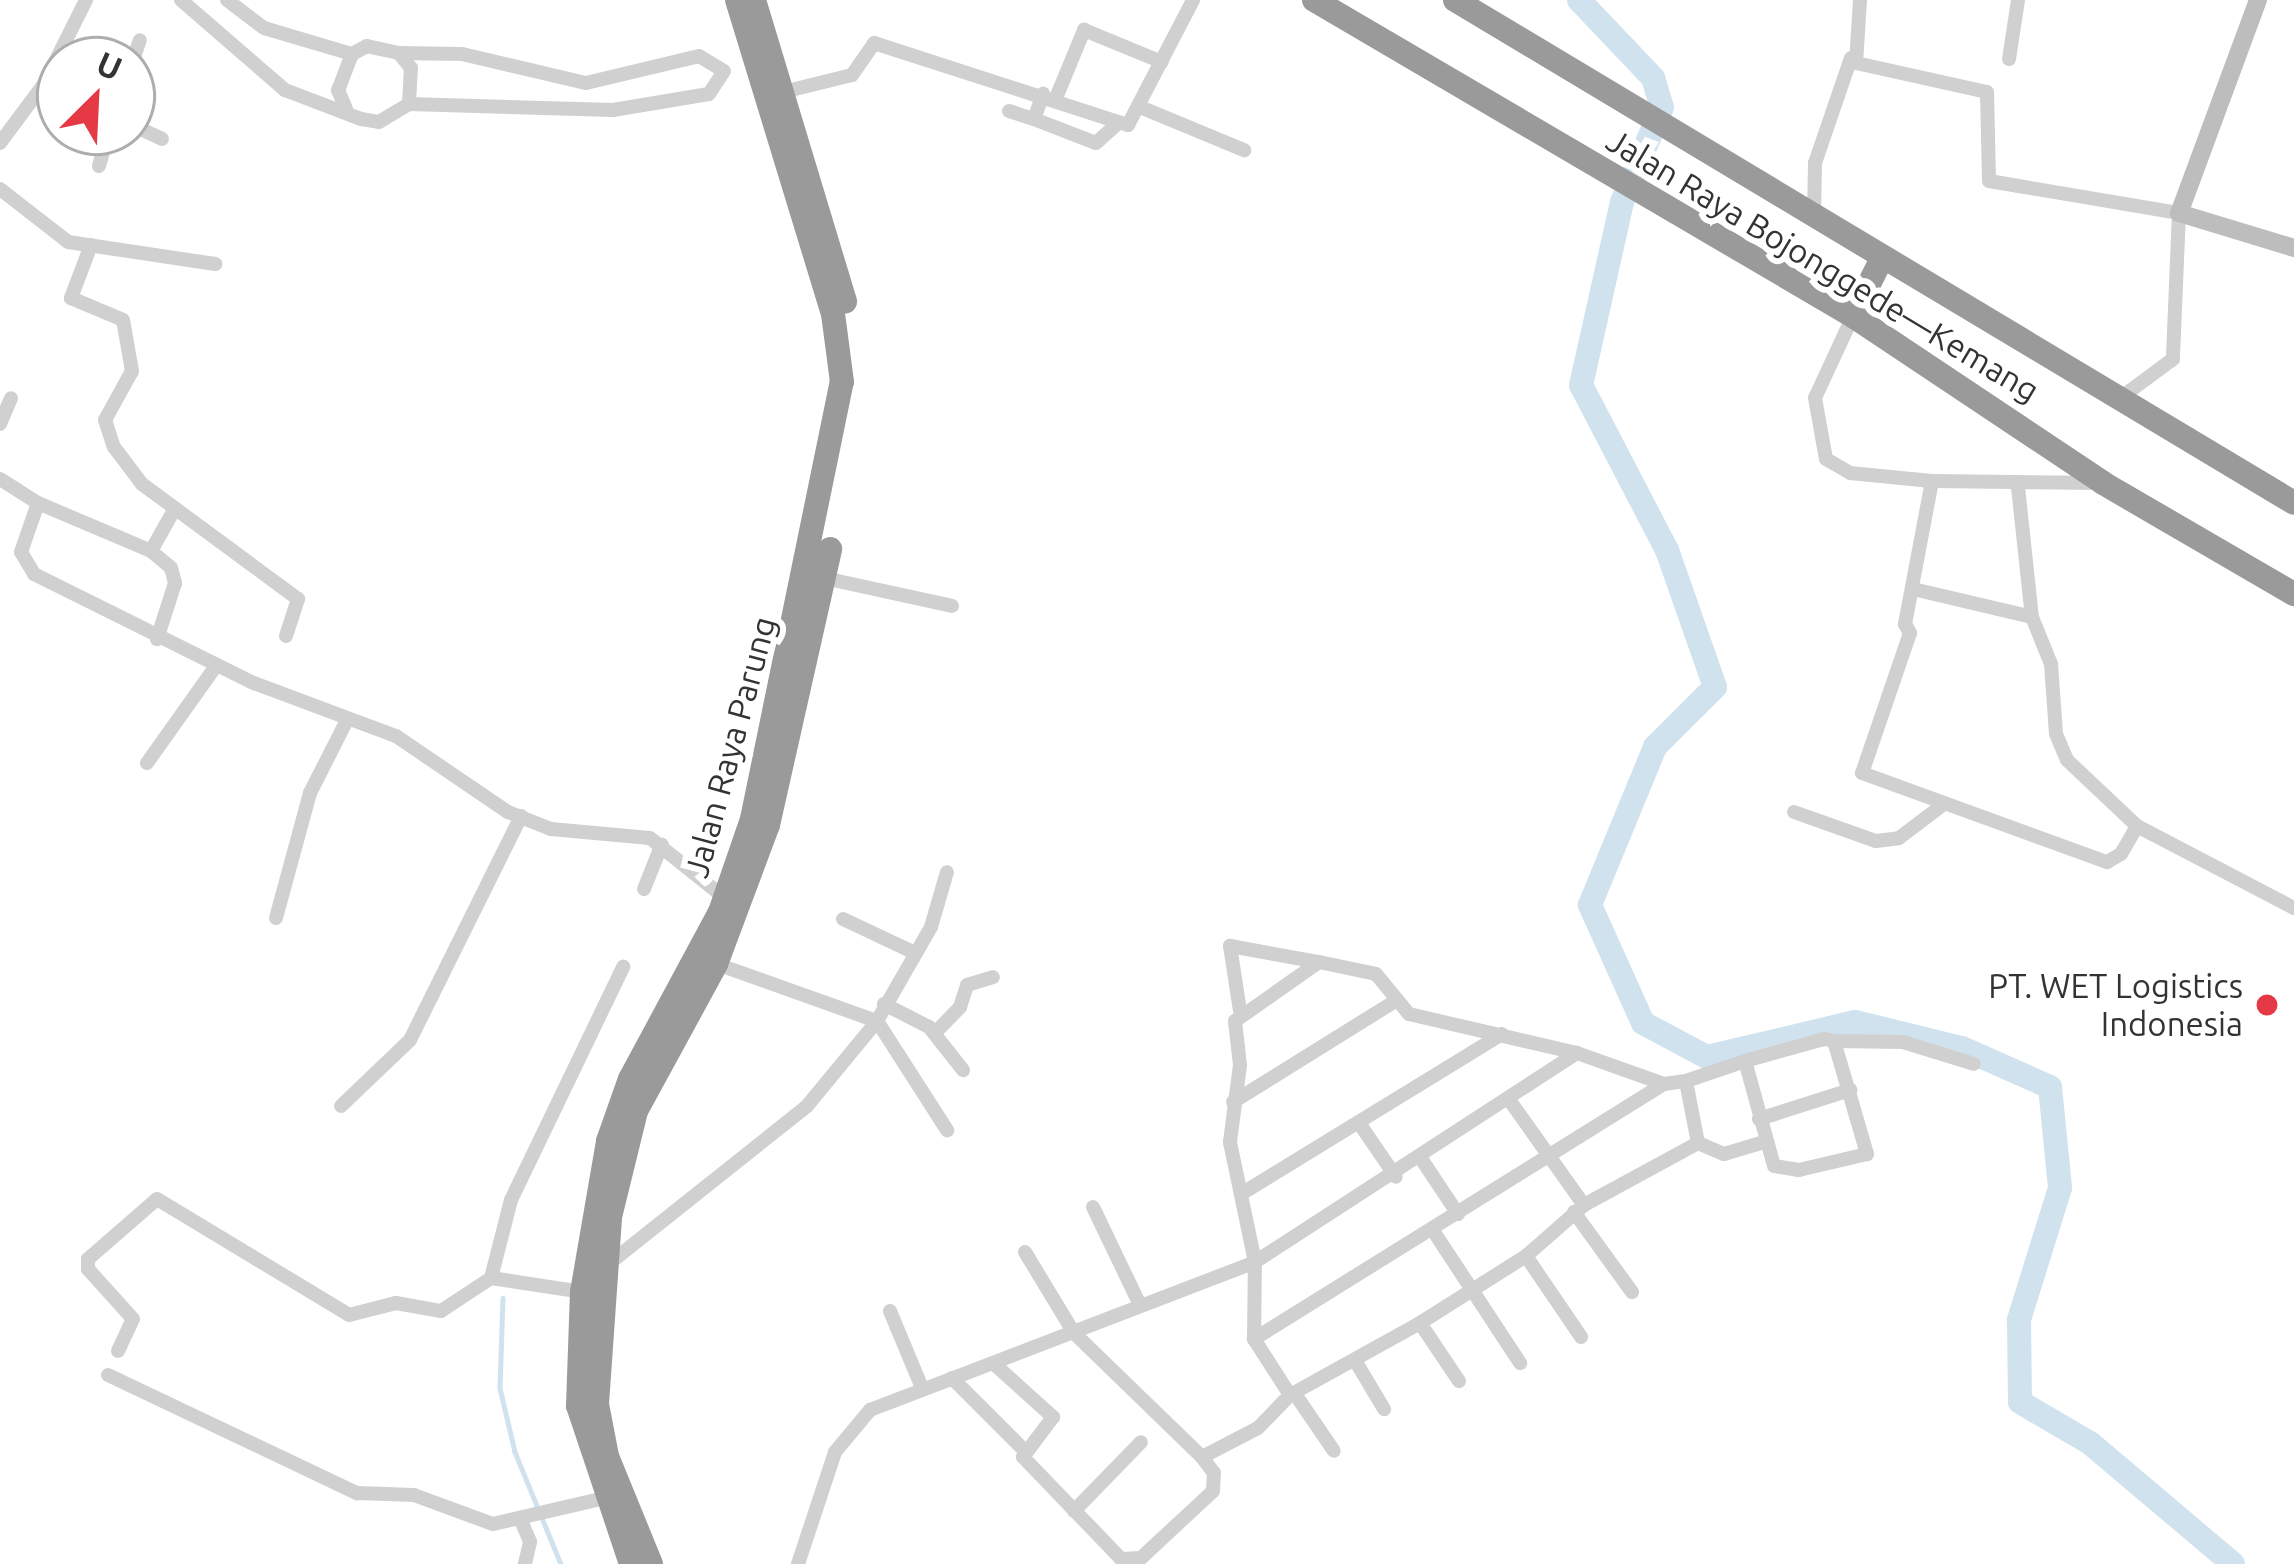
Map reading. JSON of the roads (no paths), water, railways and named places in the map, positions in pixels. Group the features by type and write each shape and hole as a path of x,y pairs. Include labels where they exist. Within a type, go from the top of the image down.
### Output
{"highway":[{"name":"Jalan Raya Parung","path":"631,1564 597,1404 606,1266 636,1111 708,961 787,758 857,381 827,228 784,92 737,0"},
{"name":"Jalan Raya Parung","path":"651,1564 614,1496 578,1406 583,1292 616,1109 708,961 772,742 842,382 833,314 754,0"},
{"name":"Jalan Raya Bojonggede—Kemang","path":"1314,0 1853,316 2103,483 2294,594"},
{"name":"Jalan Raya Bojonggede—Kemang","path":"1455,0 1880,262 2294,503"},
{"path":"1853,316 1880,262"}],"street":[{"path":"68,36 86,0"},
{"path":"182,0 285,90 379,122 409,104 614,110 709,94 722,67"},
{"path":"227,0 264,28 352,53 367,46 399,53 429,49 608,82 699,56 722,67 766,61"},
{"path":"784,92 852,75 874,43 1050,96 1128,125 1193,0"},
{"path":"1814,220 1815,164 1851,58 1860,0"},
{"path":"2009,59 2018,0"},
{"path":"2127,393 2173,359 2179,213 2258,0"},
{"path":"1034,119 1084,30 1162,62"},
{"path":"346,109 338,90 352,53"},
{"path":"399,53 411,68 409,104"},
{"path":"1851,58 1867,69 1987,92 1989,181 2179,213 2294,248"},
{"path":"608,82 614,110"},
{"path":"0,143 36,95"},
{"path":"1140,107 1244,150"},
{"path":"1009,111 1096,143 1117,124"},
{"path":"156,137 162,140"},
{"path":"99,166 102,156"},
{"path":"0,189 42,229 91,245 214,264"},
{"path":"91,245 71,298 123,320 133,378 105,428 142,484 301,602 286,636"},
{"path":"1853,316 1815,398 1826,459 1850,472 1932,481 2018,488 2103,483"},
{"path":"0,424 11,398"},
{"path":"0,479 38,503 152,551 176,578 157,640"},
{"path":"1932,481 1910,633 1862,773 1940,807 2020,824 2112,863 2137,826"},
{"path":"2018,488 2032,617 2051,664 2056,734 2066,760 2137,826 2294,908"},
{"path":"38,503 21,552 25,566 157,640 430,754 521,816 551,829 633,833 665,845 725,898"},
{"path":"152,551 174,510"},
{"path":"824,578 952,606"},
{"path":"1913,589 2032,617"},
{"path":"147,763 216,666"},
{"path":"276,918 310,794 346,720"},
{"path":"1794,812 1876,841 1899,838 1940,807"},
{"path":"341,1106 410,1040 521,816"},
{"path":"644,889 665,845"},
{"path":"606,1266 807,1106 877,1021 915,952 947,872"},
{"path":"844,920 915,952"},
{"path":"1334,1451 1254,1339 1255,1262 1230,1142 1240,1011 1230,946 1373,973 1409,1014 1577,1053 1664,1084"},
{"path":"708,961 877,1021 947,1130"},
{"path":"1240,1011 1319,962"},
{"path":"118,1351 133,1319 88,1269 101,1244 162,1199 346,1314 396,1303 441,1311 491,1277 511,1200 623,968"},
{"path":"935,1033 960,1007 967,985 993,976"},
{"path":"1233,1102 1395,1001"},
{"path":"884,1004 935,1033 963,1070"},
{"path":"1241,1194 1502,1034"},
{"path":"1745,1060 1764,1142 1778,1168 1865,1155 1834,1041"},
{"path":"1254,1339 1434,1232 1664,1084 1834,1041 1903,1042 1974,1064"},
{"path":"798,1564 843,1437 870,1410 1255,1262 1396,1177 1577,1053"},
{"path":"1686,1081 1698,1143"},
{"path":"1759,1119 1850,1090"},
{"path":"1510,1101 1550,1156 1632,1292"},
{"path":"1359,1123 1396,1177"},
{"path":"1698,1143 1724,1154 1764,1142"},
{"path":"1202,1457 1258,1428 1294,1396 1526,1256 1579,1209 1698,1143"},
{"path":"1422,1160 1458,1214"},
{"path":"1094,1207 1140,1305"},
{"path":"1434,1232 1520,1363"},
{"path":"84,1234 101,1244"},
{"path":"952,1378 1024,1449 1121,1559 1136,1560 1213,1491 1214,1473 1202,1457 1075,1333 1025,1252"},
{"path":"1526,1256 1581,1337"},
{"path":"491,1277 583,1292"},
{"path":"890,1310 922,1388"},
{"path":"1420,1323 1459,1381"},
{"path":"1356,1362 1384,1409"},
{"path":"993,1363 1053,1418 1024,1449"},
{"path":"108,1375 344,1490 414,1496 493,1525 540,1510 614,1496"},
{"path":"1074,1511 1141,1442"},
{"path":"520,1518 530,1542 525,1564"}],"waterway":[{"path":"1579,0 1653,78 1662,107 1622,202 1581,385 1667,550 1715,687 1655,747 1590,905 1643,1023 1707,1057 1855,1022 1962,1048 2050,1087 2060,1188 2019,1320 2020,1402 2090,1443 2233,1564"},
{"path":"503,1298 500,1388 515,1452 561,1564"}],"place":[{"name":"PT. WET Logistics Indonesia","path":"2267,1005"}]}
